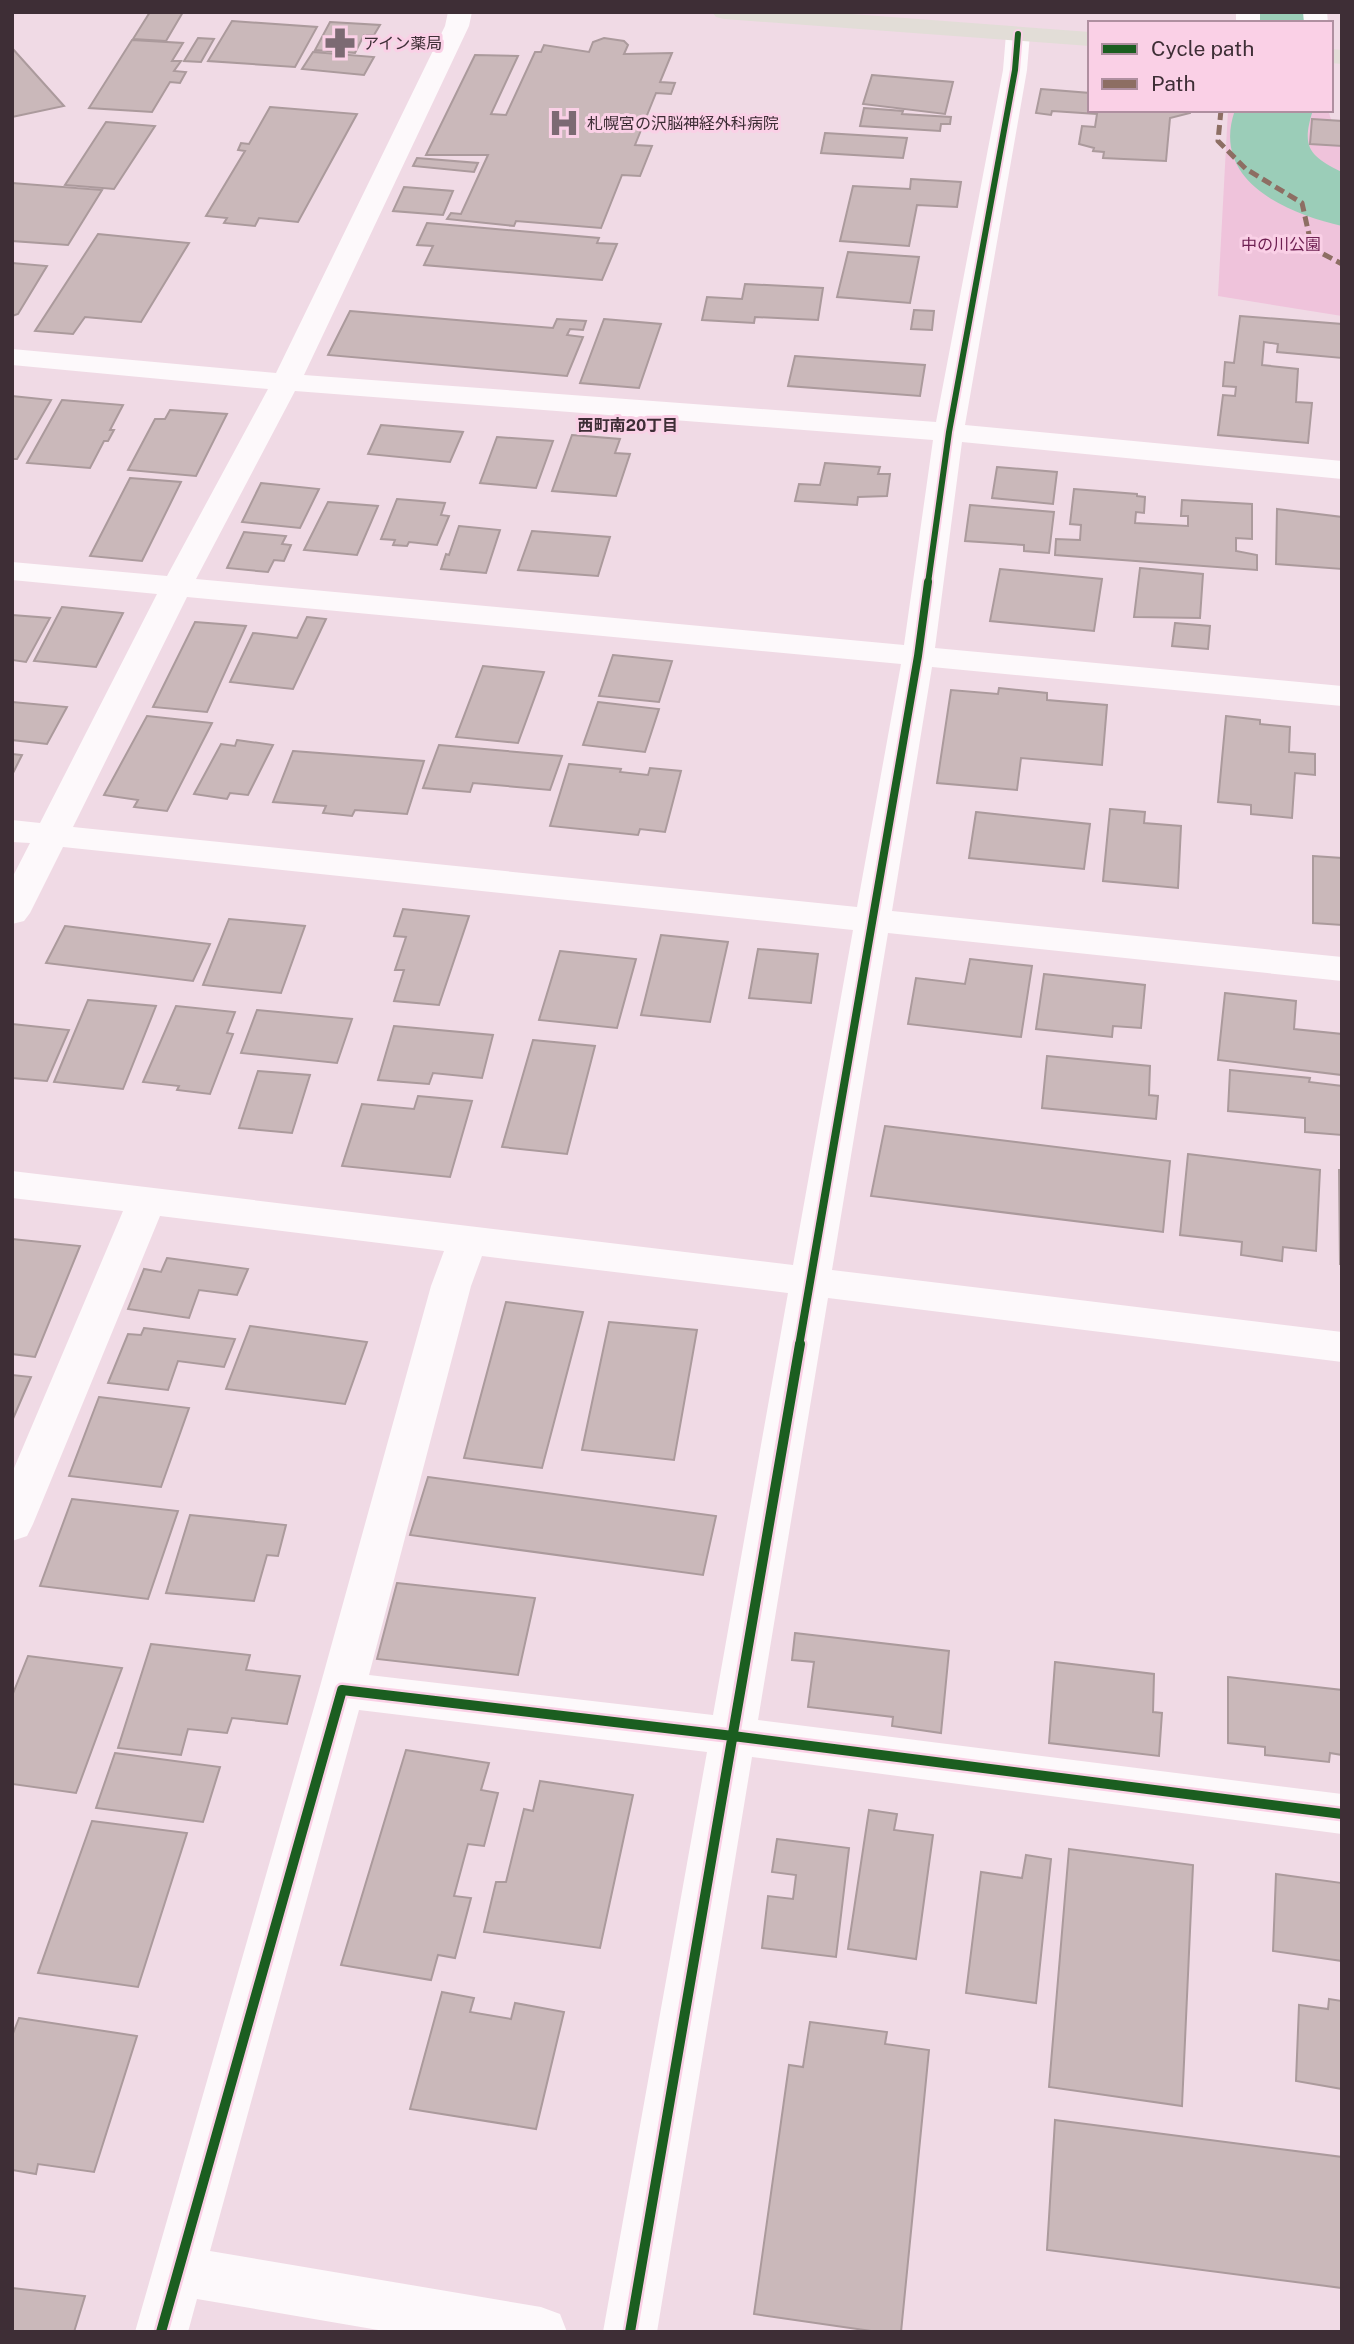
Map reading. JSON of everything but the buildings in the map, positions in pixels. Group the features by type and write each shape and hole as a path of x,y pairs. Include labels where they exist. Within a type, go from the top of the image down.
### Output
{"main road":[{"path":"724,12 1088,39"}],"street":[{"path":"12,913 177,586 286,382 457,26 460,12"},
{"path":"630,2332 918,656 949,432 1015,70 1018,34"},
{"path":"12,357 286,382 949,432 1342,470"},
{"path":"12,571 1342,696"},
{"path":"12,831 1342,969"},
{"path":"12,1184 1342,1347"},
{"path":"12,1524 147,1200"},
{"path":"161,2332 342,1690 451,1286 468,1240"},
{"path":"342,1690 733,1735 1342,1814"},
{"path":"179,2271 541,2332"}],"green space":[{"name":"中の川公園","path":"1228,112 1329,112 1342,153 1342,316 1218,296"}],"waterway":[{"path":"1279,12 1279,18"},
{"path":"1273,112 1268,128 1268,144 1273,158 1295,179 1342,202"}],"marked path":[{"path":"1221,112 1218,141 1246,169 1302,203 1312,248 1342,264"}],"cycle path":[{"path":"630,2332 918,656 949,432 1015,70 1018,34"},
{"path":"161,2332 342,1690 733,1736 1342,1814"}],"place":[{"name":"アイン薬局","path":"340,43"},
{"name":"札幌宮の沢脳神経外科病院","path":"564,123"}],"district":[{"name":"西町南20丁目","path":"628,425"}]}
